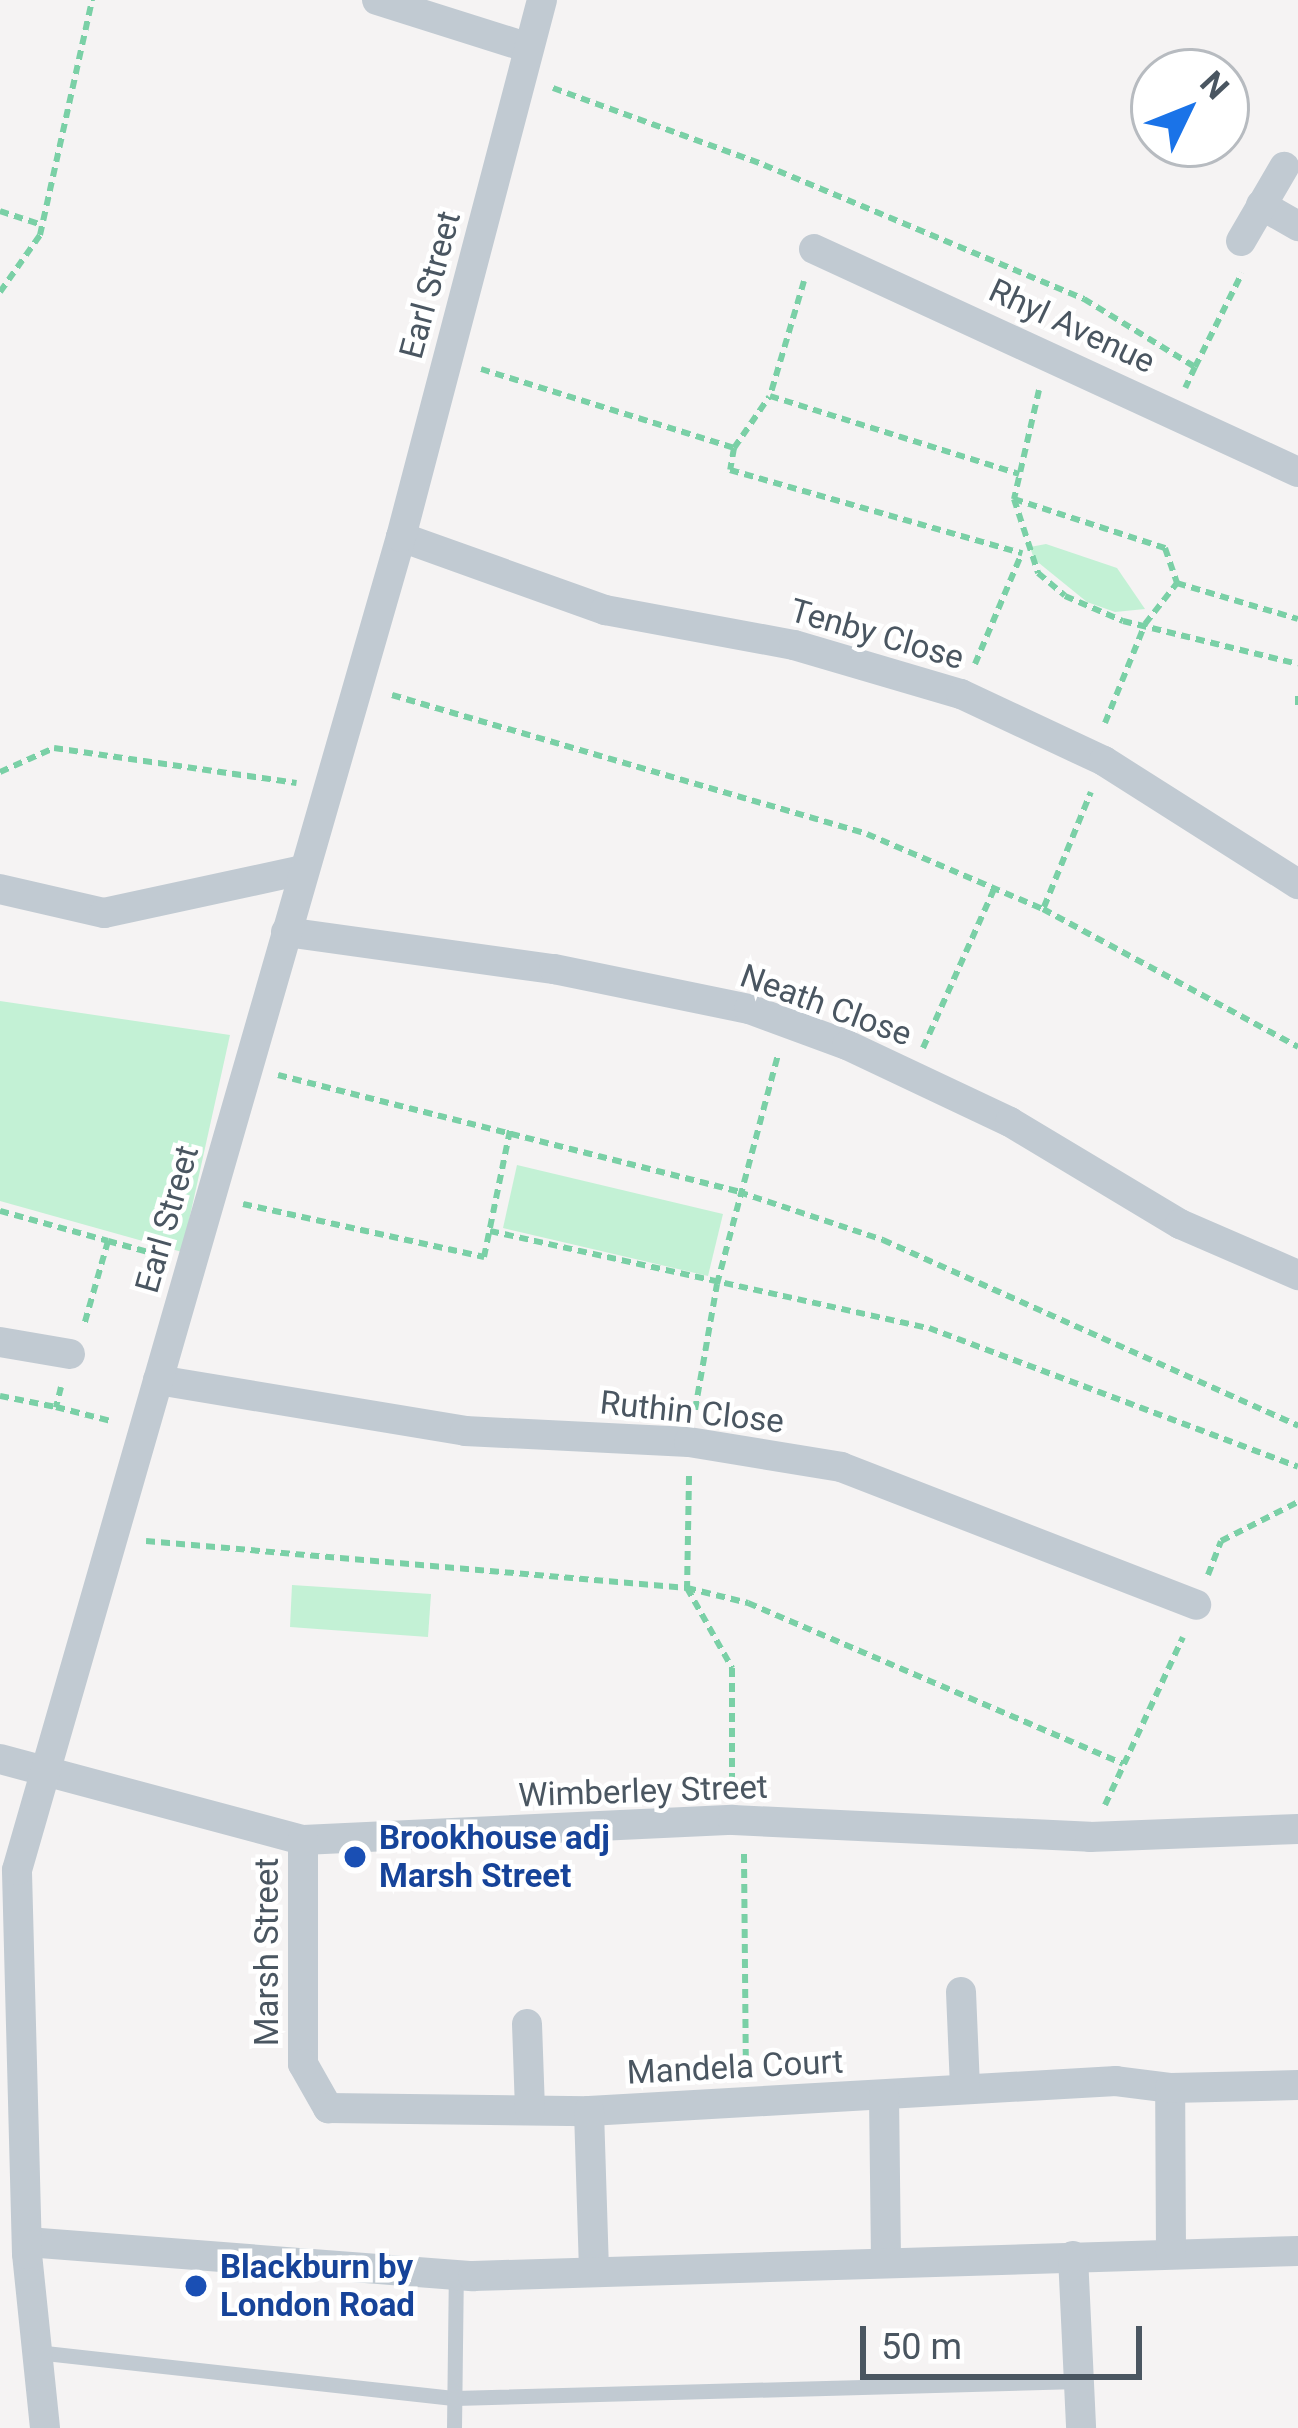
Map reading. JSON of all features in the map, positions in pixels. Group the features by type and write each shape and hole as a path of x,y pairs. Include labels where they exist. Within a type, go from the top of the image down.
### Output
{"street":[{"path":"377,0 525,63"},
{"name":"Earl Street","path":"45,2428 18,2248 17,1870 248,1068 299,871 401,537 542,0"},
{"path":"1241,241 1283,167"},
{"path":"1262,205 1298,226"},
{"name":"Rhyl Avenue","path":"814,249 1298,472"},
{"name":"Tenby Close","path":"401,537 605,610 794,645 961,694 1097,758 1298,884"},
{"path":"0,889 104,914 299,871"},
{"name":"Neath Close","path":"286,932 554,969 788,1023 1010,1122 1180,1224 1298,1275"},
{"path":"0,1342 70,1354"},
{"name":"Ruthin Close","path":"158,1380 465,1431 689,1442 841,1467 1196,1605"},
{"name":"Wimberley Street","path":"0,1759 303,1840 738,1821 1090,1838 1298,1829"},
{"name":"Marsh Street","path":"303,1840 303,2065"},
{"path":"961,1992 965,2087"},
{"path":"527,2024 530,2110"},
{"name":"Mandela Court","path":"303,2065 328,2108 590,2111 1116,2081 1170,2088 1298,2085"},
{"path":"1170,2088 1171,2253"},
{"name":"Mandela Court","path":"884,2095 886,2261"},
{"name":"Mandela Court","path":"590,2111 594,2272"},
{"path":"18,2248 456,2275 1298,2251"},
{"path":"1072,2256 1082,2428"}],"lane":[{"path":"454,2428 456,2275"},
{"path":"33,2352 455,2398 1079,2381"}],"path":[{"path":"0,292 42,225 92,0"},
{"path":"525,63 1084,298 1195,367"},
{"path":"0,211 42,225"},
{"path":"1174,413 1251,255 1241,241"},
{"path":"814,249 770,396 734,448 730,470 1023,550 1065,596 1145,624 1298,664"},
{"path":"961,694 1023,550 1014,499 1048,353"},
{"path":"448,359 734,448"},
{"path":"770,396 1019,473"},
{"path":"1014,499 1165,548 1177,583"},
{"path":"1177,583 1298,619"},
{"path":"1043,909 1145,624 1177,583"},
{"path":"354,684 867,834 1043,909 1298,1047"},
{"path":"1298,696 1298,707"},
{"path":"0,772 54,748 323,788"},
{"path":"911,1074 995,887"},
{"path":"746,2102 732,1668 687,1588 689,1442 717,1284 788,1023"},
{"path":"248,1068 510,1130 739,1192 883,1240 1298,1426"},
{"path":"211,1196 484,1257 510,1130"},
{"path":"0,1211 191,1264"},
{"path":"490,1231 929,1328 1298,1467"},
{"path":"56,1407 108,1241"},
{"path":"0,1396 144,1430"},
{"path":"1090,1838 1221,1541 1298,1502"},
{"path":"112,1538 687,1588 748,1603 1123,1764"}],"green space":[{"path":"1046,544 1117,568 1145,609 1115,612 1087,602 1034,559 1030,547"},
{"path":"0,1001 230,1035 182,1252 0,1201"},
{"path":"517,1165 723,1214 708,1276 503,1228"},
{"path":"292,1585 431,1594 428,1637 290,1627"}],"place":[{"name":"Brookhouse adj Marsh Street","path":"355,1857"},
{"name":"Blackburn by London Road","path":"196,2286"}]}
